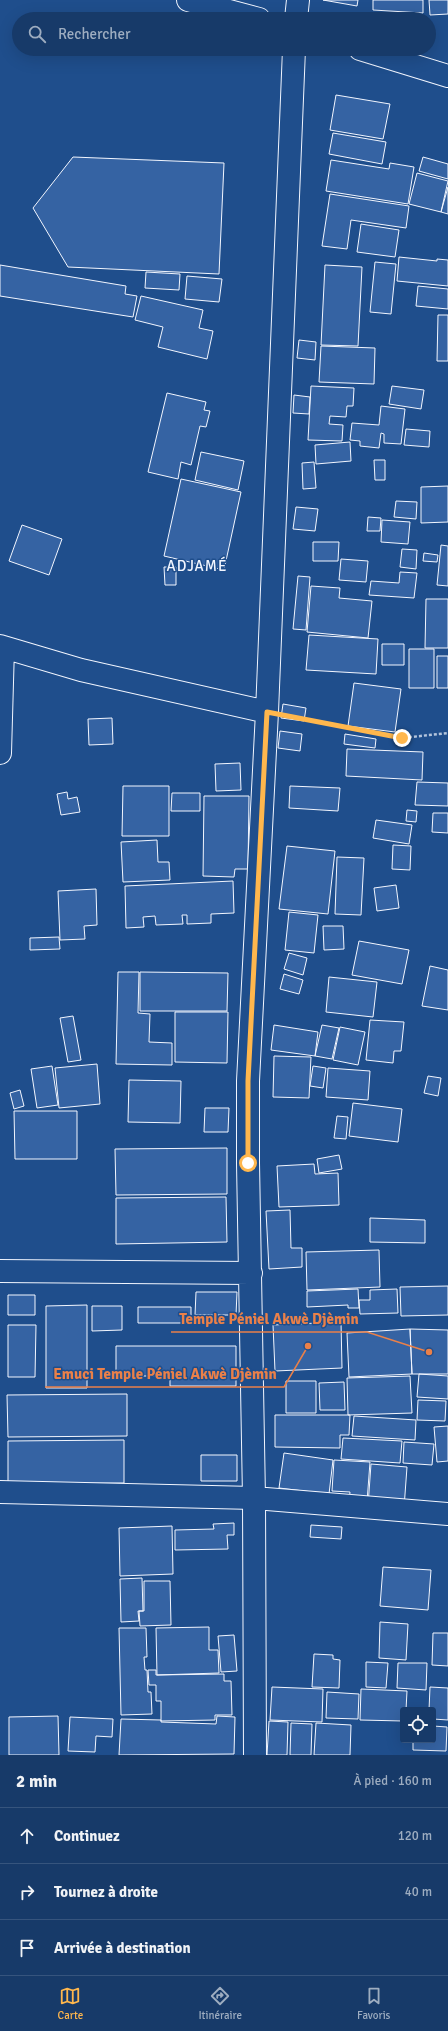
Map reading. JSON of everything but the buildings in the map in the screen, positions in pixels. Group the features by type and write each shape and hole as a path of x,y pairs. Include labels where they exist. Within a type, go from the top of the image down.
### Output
{"street":[{"path":"188,0 232,12"},
{"path":"297,12 298,0"},
{"path":"255,1755 254,1498 248,1081 267,712 294,56"},
{"path":"383,56 448,76"},
{"path":"0,753 1,646 81,670 267,712"},
{"path":"0,1271 251,1273"},
{"path":"0,1492 254,1498 448,1514"}],"path":[{"path":"267,712 402,738 448,733"}],"place":[{"name":"Emuci Temple Péniel Akwè Djèmin","path":"308,1346"},
{"name":"Temple Péniel Akwè Djèmin","path":"429,1352"}],"district":[{"name":"ADJAMÉ","path":"197,566"}],"route":[{"path":"248,1163 248,1081 267,712 402,738"}]}
